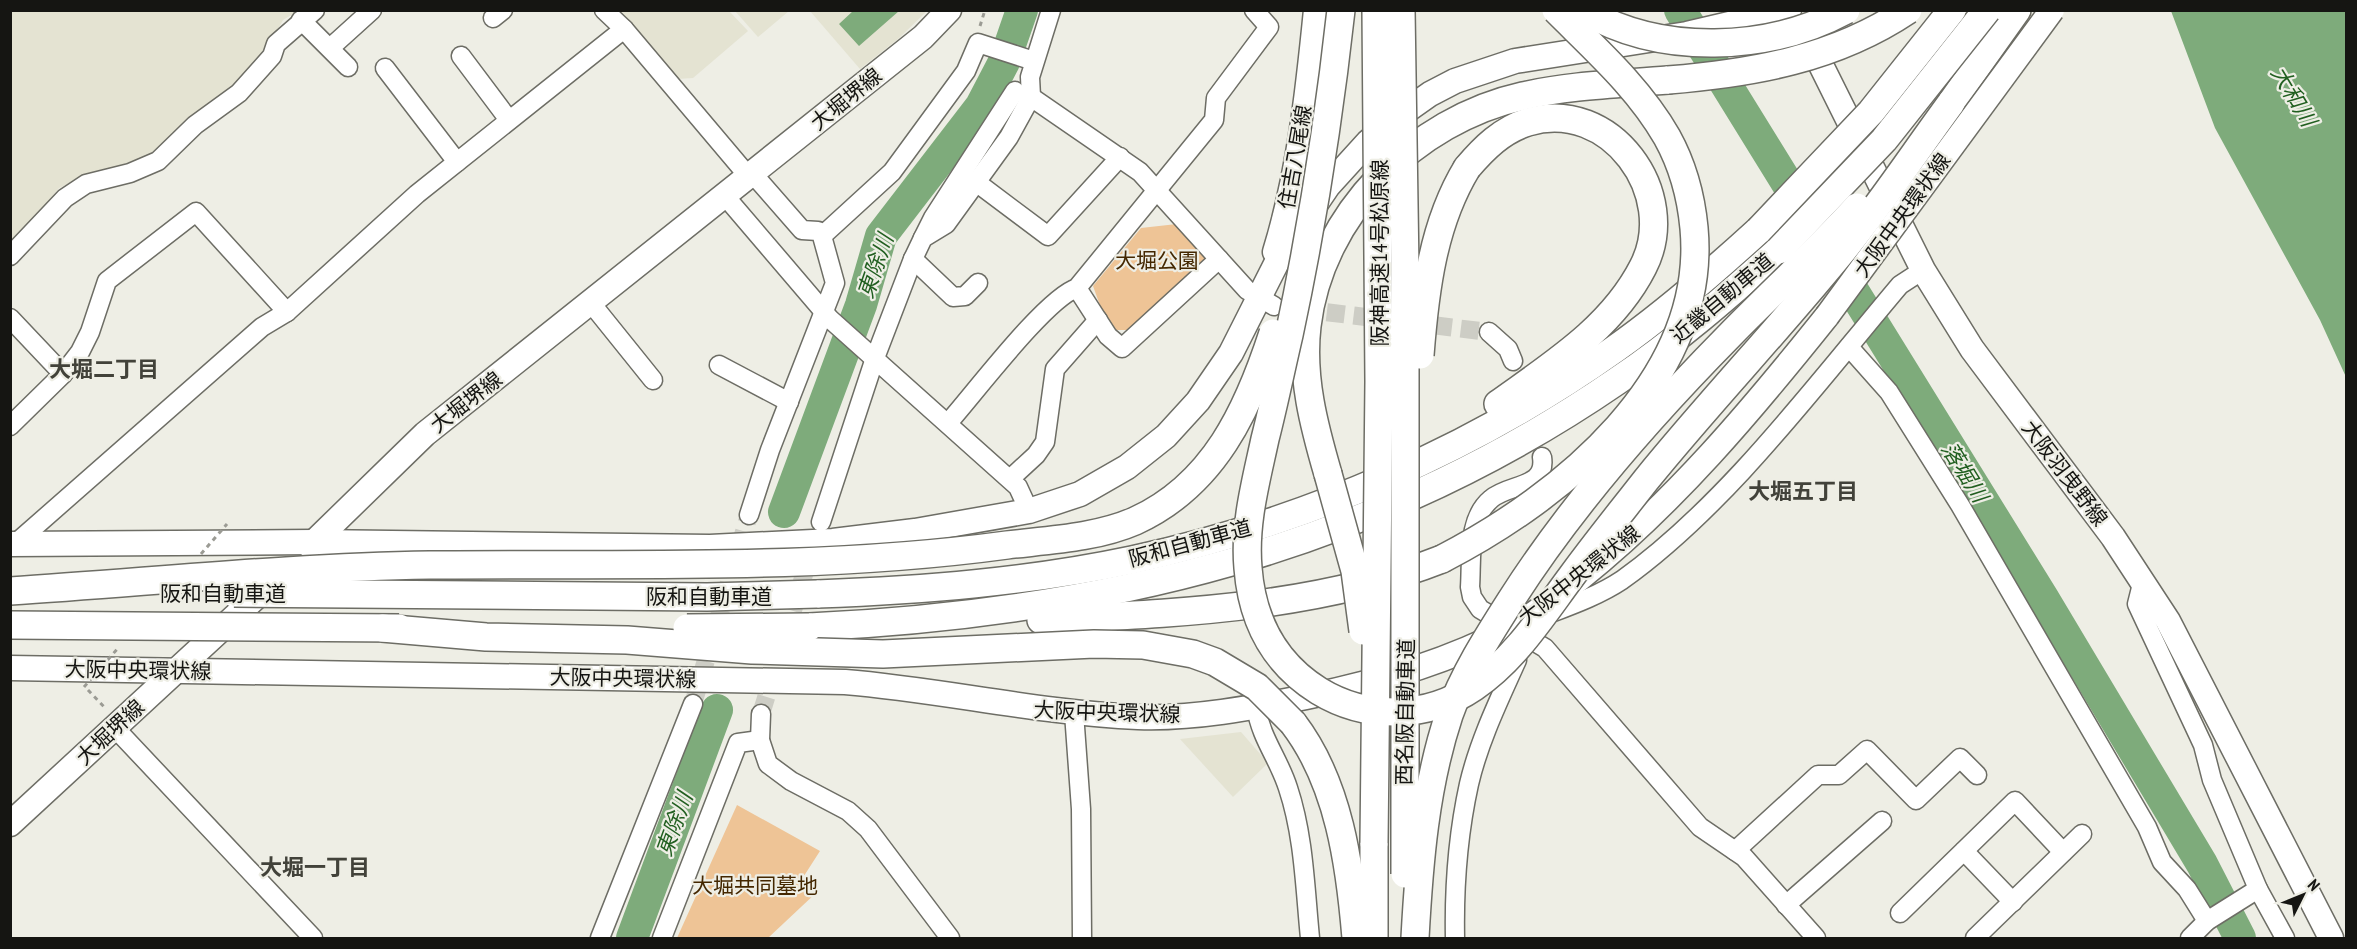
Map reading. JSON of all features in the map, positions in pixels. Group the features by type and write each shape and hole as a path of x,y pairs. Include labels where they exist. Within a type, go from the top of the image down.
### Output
{"highway":[{"path":"1341,10 1312,219 1250,509 1247,566 1258,618 1266,637 1288,667 1318,690 1349,706 1393,713 1432,707 1472,688 1523,641 1660,463 1845,248 2017,10"},
{"name":"阪神高速14号松原線","path":"1377,10 1385,490"},
{"name":"阪神高速14号松原線","path":"1385,490 1401,10"},
{"path":"905,623 987,623 1125,615 1273,602 1367,584 1442,560 1497,527 1541,496 1615,431 1651,386 1680,326 1694,270 1691,206 1679,164 1668,138 1639,96 1556,10"},
{"path":"1583,10 1615,27 1638,34 1717,43 1785,33 1846,10"},
{"path":"1375,782 1360,600 1348,541 1328,474 1308,390 1307,326 1313,294 1336,238 1372,185 1429,137 1491,106 1522,96 1555,90 1744,72 1815,55 1871,33 1908,10"},
{"name":"近畿自動車道","path":"1385,490 1454,445 1583,371 1644,327 1760,230 1865,120 1952,10"},
{"name":"近畿自動車道","path":"1385,490 1504,450 1616,382 1706,314 1779,250 1884,140 1987,10"},
{"path":"1415,939 1424,830 1439,749 1450,713 1463,684 1514,595 1545,549 1679,388 1852,213 1951,103"},
{"path":"10,591 425,566 835,561 976,550 1104,531 1133,522 1180,494 1202,473 1221,451 1248,403 1278,321 1329,106"},
{"path":"1385,490 1494,406 1561,359 1607,317 1629,290 1645,265 1653,227 1649,189 1632,157 1603,133 1585,124 1565,120 1528,122 1495,139 1467,168 1447,206 1434,249 1420,351 1412,601 1406,646"},
{"name":"阪和自動車道","path":"10,591 707,597 905,591 964,585 1133,560 1385,490"},
{"name":"阪和自動車道","path":"10,625 382,628 809,627 905,623 1039,605 1154,584 1281,548 1385,490"},
{"name":"西名阪自動車道","path":"1385,490 1406,646 1404,939"},
{"name":"西名阪自動車道","path":"1374,939 1375,782 1385,490"},
{"path":"382,628 486,637 627,640 752,650 883,654 1119,644 1167,648 1193,654 1215,662 1257,687 1293,723 1314,753 1331,798 1344,849 1356,939"}],"main road":[{"name":"大堀堺線","path":"10,824 112,720 177,671 425,435 923,37 949,10"},
{"name":"住吉八尾線","path":"1267,303 1302,126 1316,10"},
{"path":"1556,10 1601,27 1687,34"},
{"path":"13,544 314,542 710,547 833,541 936,528 1029,511 1080,494 1127,467 1166,436 1198,401 1267,303 1279,258 1328,186 1368,142 1430,94 1465,77 1515,61 1687,34 1789,10"},
{"name":"大阪羽曳野線","path":"1794,10 1923,270 1996,384 2143,580 2168,621 2331,939"},
{"name":"大阪中央環状線","path":"10,668 845,682 904,687 1024,708 1140,717 1206,715 1256,707 1393,676 1449,656 1510,628 1602,560 1662,505 1724,441 1827,316 2052,10"}],"street":[{"path":"330,48 372,10"},
{"path":"604,10 624,29 751,176 802,230 818,231 822,236 835,283 827,316 789,402 749,515"},
{"path":"923,238 946,224 1009,137 1051,10"},
{"path":"948,423 1030,326 1065,291 1077,288 1214,120 1216,98 1269,27 1254,10"},
{"path":"10,256 65,198 86,184 130,173 158,161 195,125 239,93 272,56 276,44 308,15 330,48 348,67"},
{"path":"13,544 262,327 287,312 417,194 624,29"},
{"path":"822,236 892,172 966,71 978,43 1034,61"},
{"path":"460,56 510,120"},
{"path":"385,68 457,162"},
{"path":"1023,94 1120,157 1158,191 1247,290 1267,303"},
{"path":"821,522 875,358 912,259 923,238 1023,94"},
{"path":"976,182 1048,236 1120,157"},
{"path":"725,196 827,316 1010,479 1018,487 1029,511"},
{"path":"10,426 63,374 80,352 90,332 107,281 196,212 287,312"},
{"path":"912,259 953,297 966,296 978,283"},
{"path":"1077,288 1108,336 1122,348 1219,259"},
{"path":"1510,628 1576,603 1620,581 1656,552 1724,489 1900,285 1923,270"},
{"path":"591,303 653,380"},
{"path":"10,318 63,374"},
{"path":"1010,479 1036,455 1045,442 1055,369 1098,320"},
{"path":"1489,332 1508,349 1513,361"},
{"path":"1854,340 1924,448 2147,827 2162,862 2187,889 2207,921"},
{"path":"719,365 789,402"},
{"path":"1542,457 1544,466 1540,475 1532,482 1503,490 1490,499 1477,515 1474,526 1470,587 1473,597 1480,609 1545,648 1700,827 1744,857 1816,939"},
{"path":"2143,580 2137,604 2203,745 2212,780 2258,889 2285,939"},
{"path":"1455,939 1458,863 1468,793 1484,740 1517,660 1510,628"},
{"path":"600,939 693,704"},
{"path":"1256,707 1259,729 1287,785 1297,816 1310,939"},
{"path":"1074,713 1081,809 1082,939"},
{"path":"761,714 759,740 768,764 791,781 848,812 868,829 950,939"},
{"path":"112,720 313,939"},
{"path":"662,939 738,743 759,740"},
{"path":"1735,850 1818,775 1839,775 1867,750 1916,800 1960,758 1977,775"},
{"path":"1900,913 2014,801 2063,852"},
{"path":"1786,905 1882,821"},
{"path":"1975,939 2082,834"},
{"path":"1964,851 2013,902"},
{"path":"2190,939 2207,921 2258,889"}],"path":[{"path":"84,687 112,720"}],"shaded area":[{"path":"11,11 298,11 283,20 269,45 228,96 165,148 85,176 59,188 11,246"},
{"path":"612,11 729,11 748,31 693,78 677,79"},
{"path":"735,11 789,11 758,37"},
{"path":"810,11 927,11 898,39 860,69"},
{"path":"1241,732 1268,763 1233,797 1180,739"}],"green space":[{"name":"大堀公園","path":"1177,224 1208,257 1132,330 1115,330 1102,311 1093,286 1141,228"},
{"name":"大堀共同墓地","path":"737,805 820,851 802,879 817,892 768,938 677,938"}],"water":[{"path":"853,11 899,11 859,46 839,24"},
{"name":"大和川","path":"2171,11 2346,11 2346,377 2320,320 2215,128"}],"waterway":[{"name":"東除川","path":"784,512 861,305 881,236 981,106 1004,62 1022,10"},
{"name":"落堀川","path":"1680,10 1808,217"},
{"name":"落堀川","path":"1834,260 2043,598 2202,864 2240,938"},
{"name":"東除川","path":"632,938 717,710"}],"tunnel":[{"path":"1300,309 1489,332"},
{"path":"693,704 749,515"},
{"path":"761,714 811,552"}],"district":[{"name":"大堀二丁目","path":"104,369"},
{"name":"大堀五丁目","path":"1803,491"},
{"name":"大堀一丁目","path":"315,867"}]}
